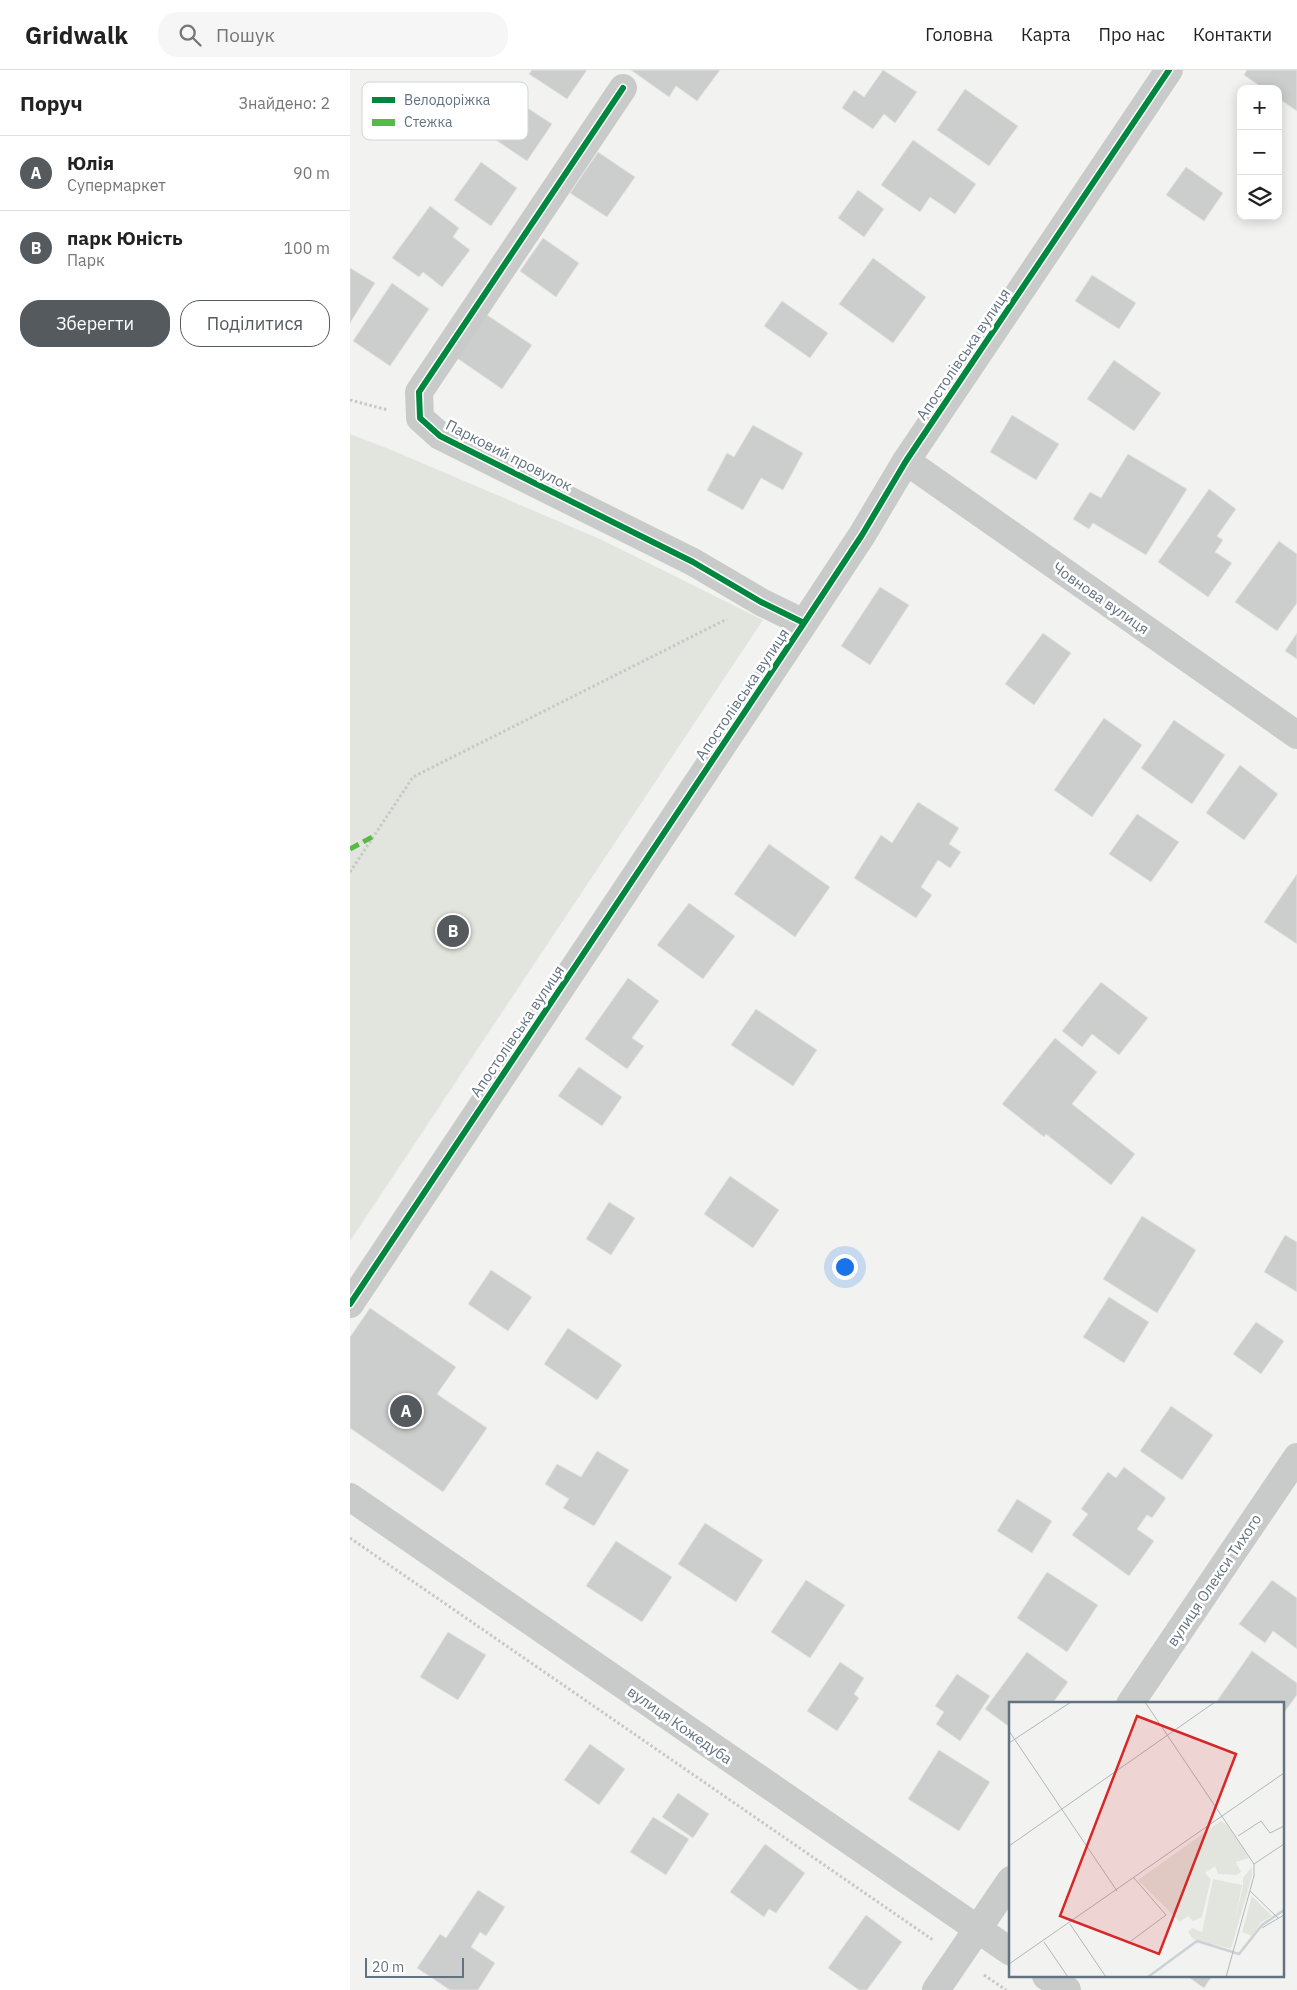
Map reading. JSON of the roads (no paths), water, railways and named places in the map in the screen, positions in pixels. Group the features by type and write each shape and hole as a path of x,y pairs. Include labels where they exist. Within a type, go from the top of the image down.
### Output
{"street":[{"name":"Апостолівська вулиця","path":"350,1304 804,624 862,535 906,461 1169,70"},
{"name":"Парковий провулок","path":"624,88 419,392 420,418 440,436 693,562 761,602 804,624"},
{"name":"Човнова вулиця","path":"906,461 1297,735"},
{"name":"вулиця Олекси Тихого","path":"1131,1702 1297,1457"},
{"name":"вулиця Кожедуба","path":"350,1497 1009,1951"},
{"path":"936,1990 1009,1883"},
{"path":"1049,1978 1067,1990"}],"place":[{"name":"парк Юність","path":"453,931"},
{"name":"Юлія","path":"406,1411"}]}
